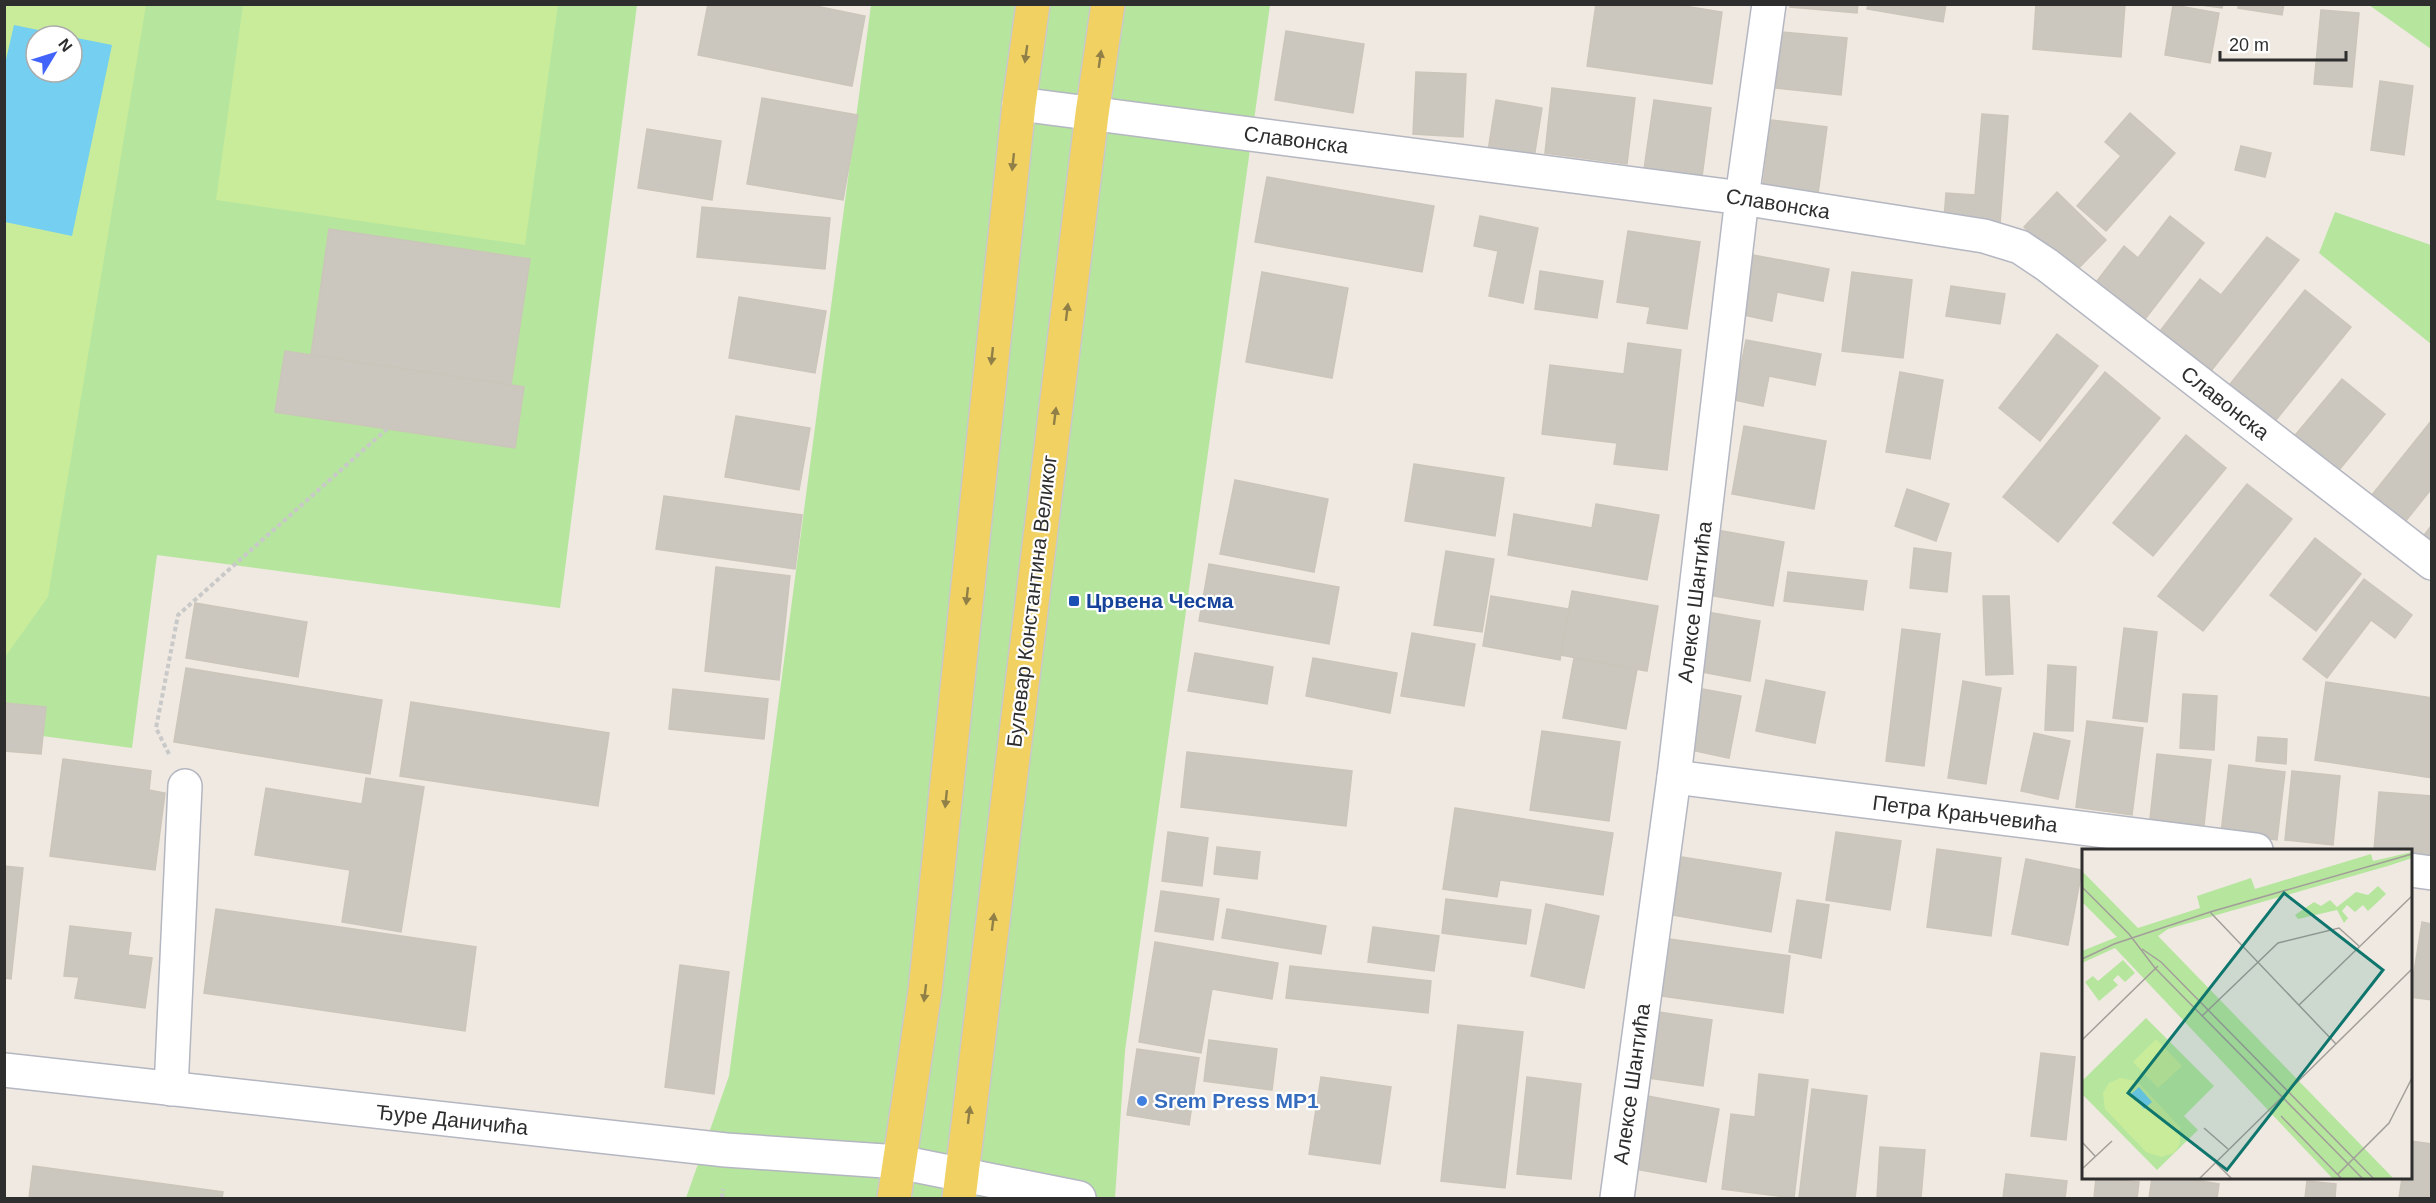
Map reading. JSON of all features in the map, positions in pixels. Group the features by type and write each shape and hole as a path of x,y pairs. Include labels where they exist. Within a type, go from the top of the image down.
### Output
{"main road":[{"path":"894,1198 925,992 1019,104 1033,4"},
{"name":"Булевар Константина Великог","path":"960,1186 1107,4"}],"street":[{"name":"Алексе Шантића","path":"1617,1198 1674,777 1742,198 1769,4"},
{"name":"Славонска","path":"1019,104 1742,198 1984,236 2020,247 2056,272 2432,563"},
{"name":"Петра Крањчевића","path":"1674,777 2248,849"},
{"path":"171,1089 185,786"},
{"path":"2412,870 2432,873"},
{"name":"Ђуре Даничића","path":"4,1070 726,1150 900,1162 960,1186 1079,1198"}],"path":[{"path":"185,786 156,728 178,615 387,429"}],"green space":[{"path":"5,5 637,5 560,608 157,555 132,748 5,731"},
{"path":"5,5 146,5 48,597 5,657"},
{"path":"243,5 558,5 525,245 216,200"},
{"path":"871,5 1270,5 1125,1051 1115,1198 686,1198 729,1076"},
{"path":"2369,5 2431,5 2431,49"},
{"path":"2335,212 2431,245 2431,344 2319,253"}],"water":[{"path":"14,25 24,27 24,84 84,84 84,39 112,45 72,236 5,222 4,68"}],"building":[{"path":"708,4 806,4 865,16 852,86 698,55"},
{"path":"1596,4 1672,4 1722,12 1712,84 1587,66"},
{"path":"1790,4 1858,4 1857,13 1790,7"},
{"path":"1868,4 1946,4 1943,22 1867,9"},
{"path":"2036,4 2125,4 2121,57 2033,49"},
{"path":"2193,4 2223,4 2222,8"},
{"path":"2238,4 2284,4 2282,15 2238,8"},
{"path":"2173,5 2219,13 2210,63 2165,55"},
{"path":"2321,10 2359,13 2352,87 2314,84"},
{"path":"1286,31 1364,44 1353,113 1275,100"},
{"path":"1782,32 1847,38 1841,95 1776,88"},
{"path":"1416,72 1466,74 1463,137 1413,134"},
{"path":"2380,81 2413,86 2404,155 2371,150"},
{"path":"1552,88 1635,98 1627,164 1545,153"},
{"path":"762,98 858,115 843,200 747,184"},
{"path":"1496,100 1542,108 1534,158 1488,151"},
{"path":"1654,100 1711,108 1702,177 1644,169"},
{"path":"2130,113 2175,153 2106,231 2077,206 2121,156 2105,142"},
{"path":"1982,114 2008,116 2000,224 1944,219 1946,193 1975,195"},
{"path":"1771,120 1827,127 1817,201 1762,193"},
{"path":"647,129 721,141 712,200 638,188"},
{"path":"2241,146 2271,153 2265,177 2235,170"},
{"path":"1267,177 1434,206 1422,272 1255,242"},
{"path":"2057,192 2106,240 2073,274 2024,227"},
{"path":"702,207 830,218 825,269 697,257"},
{"path":"1480,216 1538,228 1523,303 1489,296 1498,251 1474,246"},
{"path":"2170,216 2204,243 2142,323 2093,286 2124,246 2138,258"},
{"path":"329,229 530,259 511,385 311,355"},
{"path":"1628,231 1700,242 1687,329 1647,323 1650,307 1617,302"},
{"path":"2267,237 2299,260 2211,371 2160,331 2200,279 2221,295"},
{"path":"1753,255 1829,269 1823,301 1777,292 1772,321 1743,315"},
{"path":"1540,271 1603,281 1597,318 1535,309"},
{"path":"1262,272 1348,288 1332,378 1246,362"},
{"path":"1852,272 1912,280 1903,358 1842,351"},
{"path":"1951,286 2005,294 2000,324 1946,316"},
{"path":"2305,290 2351,327 2272,425 2227,388"},
{"path":"739,297 826,311 815,373 729,358"},
{"path":"2057,334 2098,366 2040,441 1999,408"},
{"path":"1746,340 1821,354 1815,385 1769,376 1763,406 1734,400"},
{"path":"1628,343 1681,350 1667,470 1614,464 1617,443 1542,434 1550,365 1624,374"},
{"path":"285,351 524,387 515,448 275,412"},
{"path":"1900,372 1943,380 1930,459 1886,452"},
{"path":"2105,372 2160,418 2058,542 2003,497"},
{"path":"2342,379 2385,414 2335,475 2292,439"},
{"path":"736,416 810,428 799,490 725,477"},
{"path":"2432,420 2432,488 2405,522 2372,495"},
{"path":"1744,426 1826,441 1814,509 1732,494"},
{"path":"2186,435 2226,468 2153,556 2113,523"},
{"path":"1414,464 1504,478 1495,536 1405,521"},
{"path":"1235,480 1328,499 1314,572 1220,554"},
{"path":"2247,484 2292,519 2203,631 2158,596"},
{"path":"1907,489 1949,504 1936,541 1895,526"},
{"path":"664,496 802,515 795,569 656,549"},
{"path":"1596,504 1659,515 1647,580 1508,555 1514,514 1592,528"},
{"path":"2432,525 2432,541 2424,535"},
{"path":"1717,530 1784,542 1773,606 1707,595"},
{"path":"2315,538 2361,574 2316,631 2270,595"},
{"path":"1914,548 1951,553 1947,592 1910,588"},
{"path":"1446,551 1494,559 1482,632 1434,625"},
{"path":"1209,564 1339,587 1329,644 1199,621"},
{"path":"716,567 790,576 779,680 705,671"},
{"path":"1788,572 1867,581 1863,610 1784,601"},
{"path":"2364,579 2412,615 2395,638 2371,620 2327,678 2303,659"},
{"path":"1572,591 1658,606 1647,671 1560,655"},
{"path":"1491,596 1569,609 1560,660 1483,646"},
{"path":"1983,596 2009,596 2013,674 1986,675"},
{"path":"195,603 307,622 298,677 186,658"},
{"path":"1707,612 1760,621 1750,681 1696,671"},
{"path":"2124,628 2157,632 2147,722 2113,718"},
{"path":"1902,629 1940,634 1924,766 1886,761"},
{"path":"1412,633 1475,644 1464,706 1401,696"},
{"path":"1195,653 1273,667 1267,704 1188,691"},
{"path":"1313,658 1397,673 1390,713 1306,696"},
{"path":"1574,658 1637,669 1626,729 1563,718"},
{"path":"2048,665 2076,667 2073,731 2045,730"},
{"path":"186,668 382,700 370,774 174,742"},
{"path":"1766,680 1825,692 1815,743 1756,731"},
{"path":"1963,681 2001,688 1986,784 1948,778"},
{"path":"2326,682 2432,698 2432,778 2315,760"},
{"path":"1697,688 1741,696 1729,758 1686,749"},
{"path":"673,689 768,699 764,739 669,729"},
{"path":"2183,694 2217,696 2214,750 2180,748"},
{"path":"411,702 609,733 598,806 400,776"},
{"path":"4,703 46,707 41,754 4,751"},
{"path":"2087,721 2143,728 2132,815 2076,807"},
{"path":"1542,731 1620,742 1609,821 1530,810"},
{"path":"2034,733 2070,741 2058,799 2021,791"},
{"path":"2258,737 2287,739 2286,764 2256,761"},
{"path":"1187,752 1352,771 1346,826 1181,807"},
{"path":"2157,754 2211,760 2204,825 2150,819"},
{"path":"63,759 151,771 149,790 165,793 155,870 50,856"},
{"path":"2229,765 2285,772 2277,840 2221,833"},
{"path":"2292,771 2340,776 2333,845 2285,840"},
{"path":"366,778 424,787 401,932 342,922 350,870 255,855 266,788 362,804"},
{"path":"2379,792 2432,796 2432,855 2412,853 2412,849 2374,849"},
{"path":"1455,808 1613,833 1603,895 1500,880 1497,897 1443,889"},
{"path":"1168,832 1208,838 1202,886 1162,881"},
{"path":"1836,832 1901,841 1890,910 1826,900"},
{"path":"1217,847 1260,852 1257,879 1214,874"},
{"path":"1937,849 2001,858 1991,936 1927,927"},
{"path":"1682,857 1781,873 1771,932 1672,915"},
{"path":"2026,859 2082,870 2068,945 2012,934"},
{"path":"4,866 23,868 11,979 4,978"},
{"path":"1161,891 1219,899 1213,940 1155,931"},
{"path":"1446,899 1531,910 1526,944 1442,933"},
{"path":"1797,900 1829,905 1821,958 1789,952"},
{"path":"1546,904 1599,916 1584,988 1531,976"},
{"path":"216,909 476,947 465,1031 204,993"},
{"path":"1227,909 1326,926 1321,954 1222,938"},
{"path":"2422,922 2432,924 2432,1000 2412,997"},
{"path":"70,926 131,933 128,955 152,958 145,1008 75,998 79,977 64,976"},
{"path":"1373,927 1439,936 1434,971 1368,962"},
{"path":"1662,938 1790,956 1783,1013 1655,995"},
{"path":"1155,942 1278,963 1272,999 1212,989 1201,1053 1139,1042"},
{"path":"680,965 729,972 714,1094 665,1087"},
{"path":"1290,966 1431,981 1428,1013 1286,998"},
{"path":"1652,1011 1712,1020 1703,1086 1642,1077"},
{"path":"1458,1025 1523,1032 1505,1188 1441,1181"},
{"path":"1209,1040 1277,1049 1272,1090 1204,1081"},
{"path":"1137,1049 1199,1058 1189,1125 1127,1115"},
{"path":"2041,1053 2075,1057 2066,1140 2031,1136"},
{"path":"1759,1074 1808,1080 1794,1198 1722,1189 1731,1114 1755,1117"},
{"path":"1321,1077 1391,1087 1380,1164 1309,1154"},
{"path":"1527,1077 1581,1084 1571,1179 1517,1174"},
{"path":"1812,1089 1867,1096 1855,1198 1799,1198"},
{"path":"1642,1095 1719,1109 1706,1182 1629,1168"},
{"path":"2412,1141 2432,1144 2432,1198 2399,1198 2402,1179 2412,1179"},
{"path":"1880,1147 1925,1150 1921,1198 1877,1198"},
{"path":"33,1166 223,1192 222,1198 29,1198"},
{"path":"2006,1174 2067,1181 2065,1198 2003,1198"},
{"path":"2096,1179 2139,1182 2137,1198 2094,1198"},
{"path":"2152,1179 2187,1179 2219,1184 2217,1198 2149,1198"},
{"path":"2307,1181 2336,1184 2335,1198 2305,1198"}],"place":[{"name":"Црвена Чесма","path":"1074,601"},
{"name":"Srem Press MP1","path":"1142,1101"}]}
